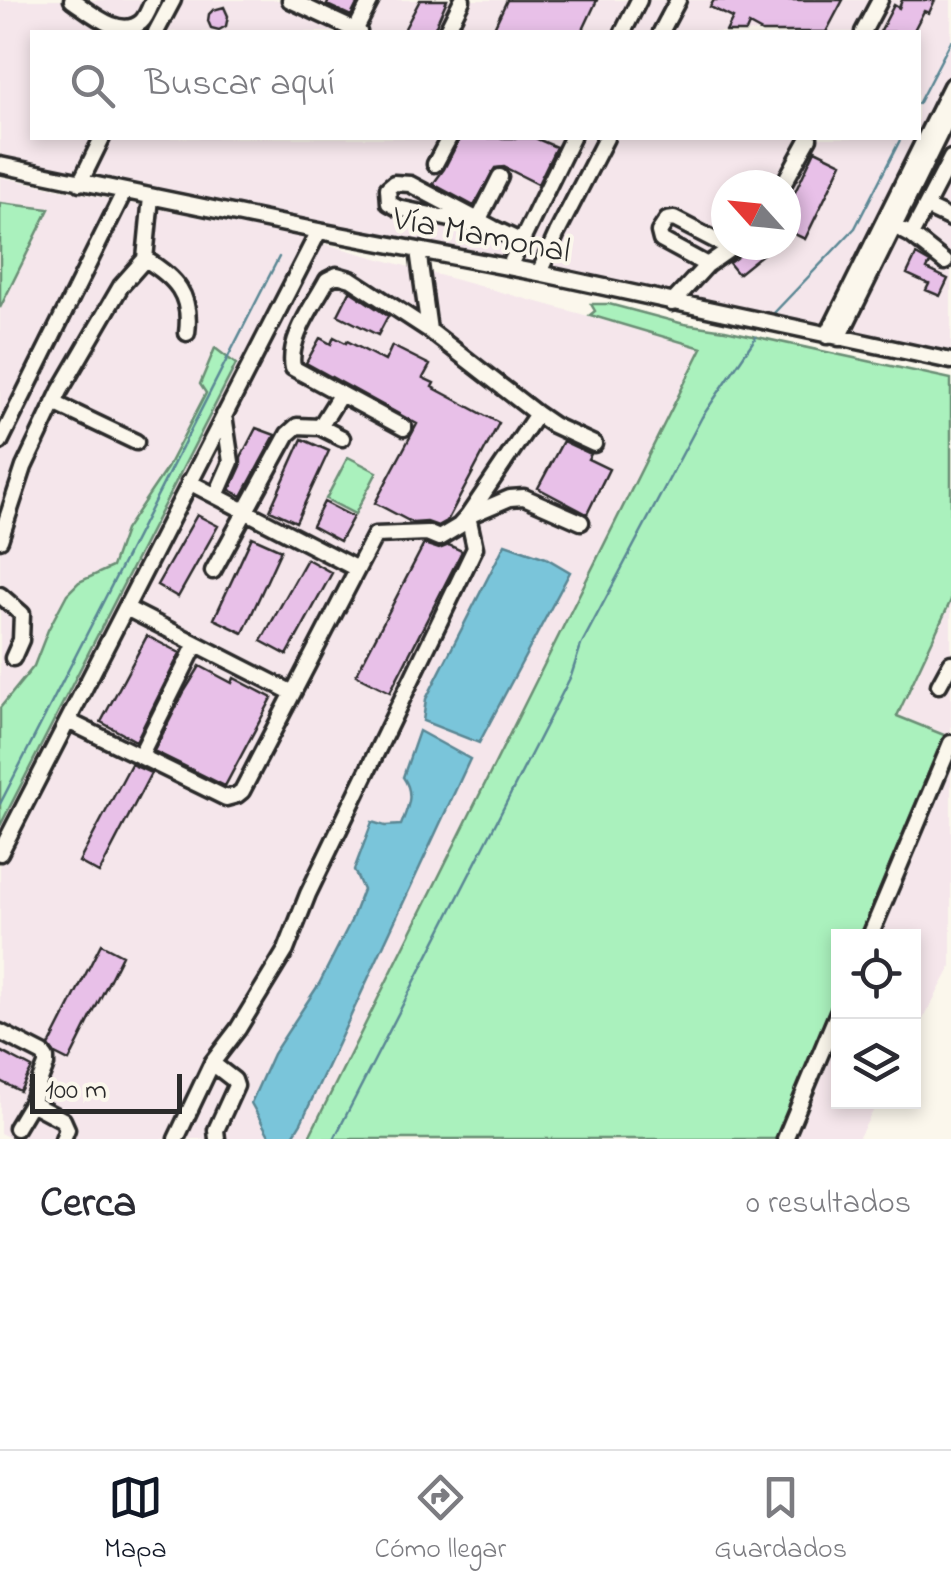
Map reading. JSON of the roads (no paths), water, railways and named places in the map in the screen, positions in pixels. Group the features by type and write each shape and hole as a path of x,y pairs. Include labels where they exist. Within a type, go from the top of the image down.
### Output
{"street":[{"path":"72,0 116,27 129,28 142,22 153,0"},
{"path":"157,30 173,0"},
{"path":"290,0 353,30"},
{"path":"358,30 371,0"},
{"path":"447,30 462,0"},
{"path":"624,30 639,0"},
{"path":"662,30 678,0"},
{"path":"864,30 880,0"},
{"path":"833,337 951,86"},
{"path":"833,337 951,111"},
{"path":"80,183 101,140"},
{"path":"435,164 448,140"},
{"path":"508,267 566,140"},
{"path":"539,273 605,140"},
{"path":"791,170 808,140"},
{"path":"911,234 951,158"},
{"name":"Vía Mamonal","path":"0,165 539,273 951,361"},
{"path":"478,221 500,177"},
{"path":"493,228 398,208 388,203 388,188 394,183 410,184 520,241"},
{"path":"0,442 124,192"},
{"path":"0,540 24,468 54,403 121,286 144,259 151,197"},
{"path":"926,207 951,219"},
{"path":"707,265 661,240 659,232 666,220 674,218 711,236"},
{"path":"894,226 911,234 945,262"},
{"path":"0,853 319,231"},
{"path":"418,250 429,330"},
{"path":"144,259 168,274 185,296 187,333"},
{"path":"672,302 714,260"},
{"path":"404,428 293,368 296,337 327,280 336,275 351,278 429,330 553,426 594,444"},
{"path":"320,427 340,395"},
{"path":"54,403 136,442"},
{"path":"68,722 226,798 237,796 376,534 427,533 439,538 459,526 536,414"},
{"path":"216,496 231,462 224,415"},
{"path":"213,571 288,434 297,426 320,427 342,438"},
{"path":"189,482 357,569"},
{"path":"468,516 510,498 524,497 580,522"},
{"path":"176,1139 212,1063 286,950 308,894 476,548 468,516"},
{"path":"0,595 22,614 20,640 13,658"},
{"path":"126,608 293,693"},
{"path":"140,756 196,644"},
{"path":"939,685 951,663"},
{"path":"873,929 951,742"},
{"path":"785,1139 835,1019"},
{"path":"0,1032 46,1058 31,1103 16,1128"},
{"path":"212,1063 236,1086 216,1130 218,1139"},
{"path":"31,1103 63,1120 67,1129 63,1139"}],"water":[{"path":"505,544 546,558 570,572 479,743 423,721 426,699"},
{"path":"419,731 470,759 301,1123 291,1139 271,1139 251,1103 273,1054 319,984 351,921 363,890 354,870 372,822 401,825 409,795 403,777"}],"waterway":[{"path":"921,98 951,41"},
{"path":"773,314 855,228 900,140"},
{"path":"0,804 279,257"},
{"path":"334,1139 571,676 581,645 702,417 756,337"}]}
